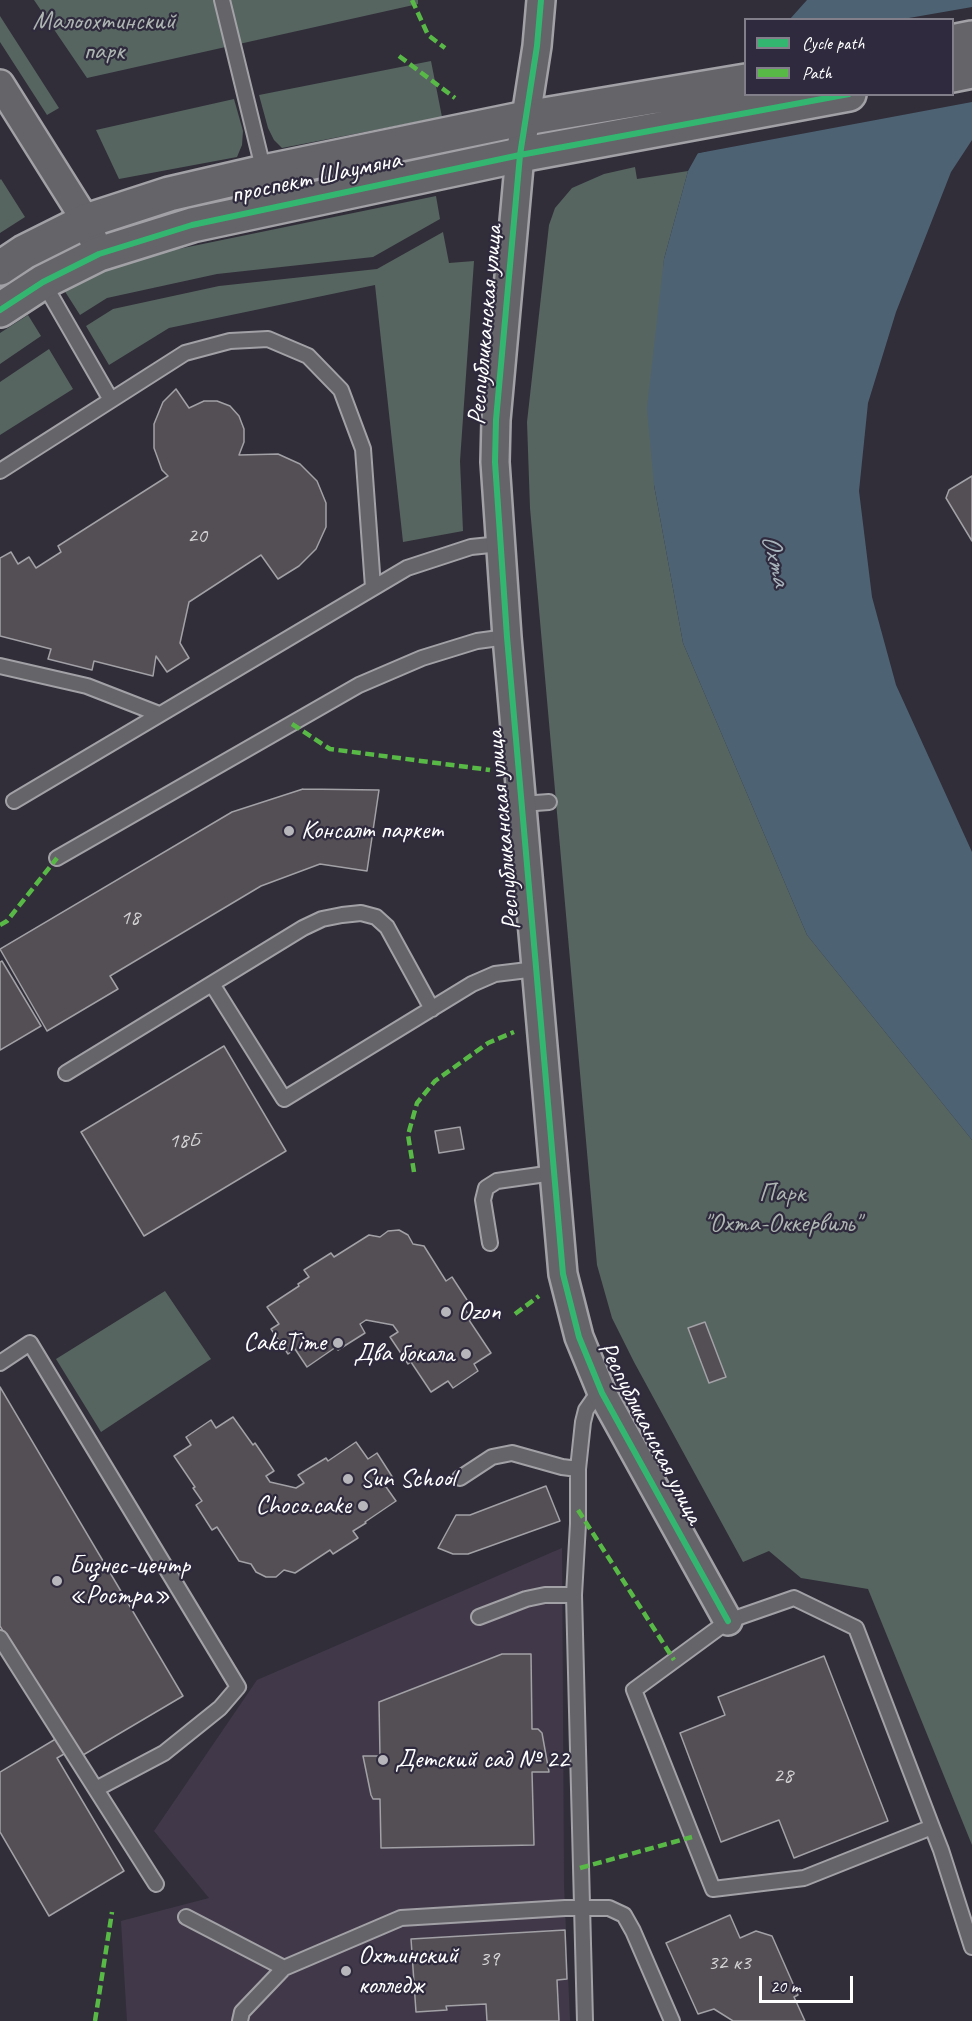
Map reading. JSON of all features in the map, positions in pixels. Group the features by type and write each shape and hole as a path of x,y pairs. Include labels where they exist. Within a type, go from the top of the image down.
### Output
{"street":[{"name":"Республиканская улица","path":"541,0 537,46 520,155 496,420 495,462 507,637 563,1274 579,1337 602,1393 728,1621"},
{"path":"954,42 972,38"},
{"path":"954,75 972,71"},
{"name":"проспект Шаумяна","path":"0,267 86,220 169,194 526,118 744,81"},
{"path":"0,84 86,220 99,254"},
{"name":"проспект Шаумяна","path":"0,310 44,282 99,254 192,225 520,155 839,96"}],"lane":[{"path":"222,0 264,172"},
{"path":"44,282 111,400"},
{"path":"0,471 185,353 230,341 268,339 308,356 341,390 363,449 373,587"},
{"path":"14,801 407,568 471,547 500,544"},
{"path":"57,858 359,686 422,658 477,640 507,637"},
{"path":"0,666 87,686 159,714"},
{"path":"522,804 549,802"},
{"path":"66,1073 303,928 322,919 342,915 361,913 376,917 387,927 432,1009"},
{"path":"212,984 284,1099 472,984 495,974 536,969"},
{"path":"490,1243 483,1200 486,1188 497,1181 553,1173"},
{"path":"0,1363 30,1343 238,1687 220,1708 164,1753 96,1789"},
{"path":"585,2021 574,1595 578,1469 586,1410 602,1393"},
{"path":"460,1478 492,1457 512,1453 562,1467 578,1469"},
{"path":"479,1617 526,1599 545,1595 574,1595"},
{"path":"932,1827 804,1878 713,1889 634,1690 728,1621 794,1598 856,1628 932,1827 972,1947"},
{"path":"0,1638 156,1884"},
{"path":"240,2021 242,2012 285,1968 401,1918 609,1908 624,1915 633,1930 672,2021"},
{"path":"186,1917 285,1968"}],"shaded area":[{"name":"Детский сад № 22","path":"562,1548 564,1886 570,2021 127,2021 121,1921 209,1898 154,1831 257,1680"}],"green space":[{"name":"Малоохтинский парк","path":"34,0 418,0 418,4 87,78"},
{"path":"0,16 59,108 47,115 0,42"},
{"path":"431,61 442,117 282,148 274,140 268,128 259,95"},
{"path":"234,99 243,131 242,145 237,157 119,179 96,130"},
{"name":"Парк \"Охта-Оккервиль\"","path":"635,167 637,179 688,171 664,259 654,485 683,643 807,935 972,1140 972,1845 868,1589 801,1578 769,1551 743,1562 612,1318 597,1265 530,508 527,422 549,225 555,208 572,188 604,174"},
{"path":"0,180 25,217 0,233"},
{"path":"436,196 440,219 373,257 217,274 107,298 80,315 64,290 111,268 154,254"},
{"path":"443,232 449,263 474,261 460,461 463,531 403,542 375,285 169,328 109,365 86,326 113,309 219,286 377,269"},
{"path":"28,315 41,336 0,364 0,333"},
{"path":"49,349 73,389 0,435 0,382"},
{"path":"165,1291 211,1359 101,1432 56,1359"}],"water":[{"name":"Охта","path":"807,0 972,0 972,140 951,172 896,312 868,403 859,491 872,597 896,685 972,852 972,1140 807,935 683,643 654,485 647,408 664,259 688,171 698,153 943,96 954,96 954,18 791,18"}],"pier":[{"path":"972,7 972,102 694,154 743,78 744,96 954,96 954,18 909,18"}],"building":[{"path":"176,389 189,408 204,401 217,401 230,406 239,416 244,429 244,442 239,455 278,454 300,464 317,481 326,503 326,527 316,549 299,566 278,579 261,555 189,602 180,643 189,658 167,672 156,656 153,676 94,661 92,670 48,659 51,649 0,636 0,558 11,552 18,564 29,557 36,568 61,552 58,546 168,476 162,470 154,448 154,424 163,402"},
{"path":"972,476 972,541 946,498 949,490"},
{"path":"303,789 379,790 367,871 320,864 261,886 110,976 118,989 47,1031 0,949 232,812"},
{"path":"2,961 41,1026 0,1050 0,962"},
{"path":"224,1046 286,1151 144,1236 81,1132"},
{"path":"460,1127 464,1149 439,1153 435,1131"},
{"path":"399,1230 408,1235 413,1244 424,1246 446,1281 452,1277 469,1303 463,1306 471,1319 469,1320 491,1353 474,1364 478,1371 453,1388 448,1381 431,1392 411,1362 408,1364 390,1337 398,1332 393,1325 366,1320 360,1324 365,1333 338,1350 336,1347 307,1367 295,1349 288,1354 271,1329 279,1324 267,1307 309,1277 304,1270 331,1253 334,1257 369,1235 380,1237 388,1231"},
{"path":"705,1322 726,1377 709,1383 688,1328"},
{"name":"Бизнес-центр «Ростра»","path":"0,1387 183,1696 78,1758 0,1626"},
{"path":"233,1417 274,1471 266,1476 270,1482 296,1488 304,1483 298,1475 326,1458 328,1461 356,1442 368,1459 377,1453 393,1478 384,1484 396,1501 353,1531 358,1538 333,1554 330,1550 295,1573 284,1570 276,1577 266,1577 256,1572 251,1564 239,1561 217,1527 212,1530 196,1505 202,1501 193,1488 195,1487 174,1456 191,1445 186,1437 211,1420 216,1428"},
{"path":"546,1486 560,1521 468,1554 453,1554 438,1548 456,1515 470,1515"},
{"path":"502,1654 531,1654 532,1729 538,1729 542,1733 549,1772 532,1772 534,1845 381,1848 380,1799 373,1799 371,1795 363,1756 380,1756 379,1702"},
{"path":"824,1656 888,1821 794,1858 779,1820 721,1842 680,1733 725,1715 718,1697"},
{"path":"64,1734 73,1749 57,1758 124,1871 49,1916 0,1832 0,1772"},
{"path":"730,1915 740,1938 756,1931 772,1936 798,1995 794,1997 805,2021 733,2021 714,2009 698,2014 666,1943"},
{"path":"565,1930 567,1979 557,1980 559,2021 487,2021 486,2004 446,2006 447,2010 416,2012 411,1939"}],"marked path":[{"path":"412,0 428,35 445,48"},
{"path":"399,56 455,98"},
{"path":"292,724 330,749 490,770"},
{"path":"0,925 7,921 57,858"},
{"path":"414,1172 408,1135 417,1103 435,1081 488,1043 514,1032"},
{"path":"515,1314 539,1296"},
{"path":"578,1510 674,1660"},
{"path":"580,1868 692,1837"},
{"path":"95,2021 112,1912"}],"cycle path":[{"path":"541,0 537,46 520,155 496,420 495,462 507,637 563,1274 579,1337 602,1393 728,1621"},
{"path":"0,310 43,282 99,254 192,225 520,155 838,96"}],"place":[{"name":"Консалт паркет","path":"289,831"},
{"name":"Ozon","path":"446,1312"},
{"name":"CakeTime","path":"338,1343"},
{"name":"Два бокала","path":"466,1354"},
{"name":"Sun School","path":"348,1479"},
{"name":"Choco.cake","path":"363,1506"},
{"name":"Бизнес-центр «Ростра»","path":"57,1581"},
{"name":"Детский сад № 22","path":"383,1760"},
{"name":"Охтинский колледж","path":"346,1971"}]}
